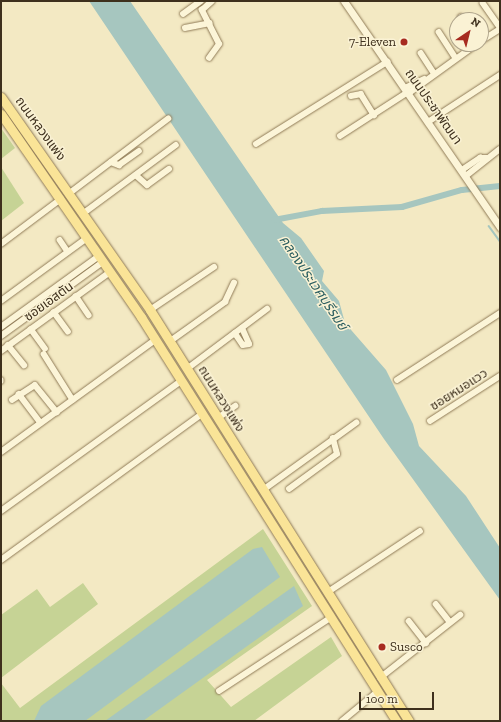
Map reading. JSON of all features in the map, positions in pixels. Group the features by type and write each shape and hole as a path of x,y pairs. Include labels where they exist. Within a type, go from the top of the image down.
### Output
{"main road":[{"name":"ถนนหลวงแพ่ง","path":"1,97 61,179 150,310 328,592 380,678 409,721"},
{"name":"ถนนหลวงแพ่ง","path":"1,114 52,185 141,317 396,721"},
{"path":"52,185 61,179"},
{"path":"141,317 150,310"}],"street":[{"path":"183,14 201,1"},
{"path":"209,58 219,44 210,23 202,10 212,1"},
{"name":"ถนนประชาพัฒนา","path":"348,2 386,62 500,227"},
{"path":"483,3 500,28 489,36"},
{"path":"185,28 210,23"},
{"path":"438,32 456,58"},
{"path":"340,136 374,115 465,52"},
{"path":"421,53 434,73"},
{"path":"256,144 386,62"},
{"path":"428,122 500,75"},
{"path":"351,96 361,94 374,115"},
{"path":"70,193 168,119"},
{"path":"84,213 176,145"},
{"path":"464,173 500,149"},
{"path":"111,162 119,165 139,151"},
{"path":"136,175 147,185 169,169"},
{"path":"1,244 61,199"},
{"path":"1,301 87,238"},
{"path":"60,240 68,252"},
{"path":"1,327 68,278 101,259"},
{"path":"1,336 73,284 101,259"},
{"path":"150,310 214,267"},
{"name":"ซอยเอสตัน","path":"1,351 110,272"},
{"path":"68,278 73,284"},
{"path":"169,342 225,302 234,284"},
{"path":"76,296 89,315"},
{"path":"187,369 267,310"},
{"path":"54,312 68,331"},
{"path":"397,380 500,313"},
{"path":"235,333 243,345 249,344 242,328"},
{"path":"31,329 73,400"},
{"path":"1,452 155,340"},
{"path":"8,346 24,365"},
{"name":"ซอยหมอแวว","path":"430,421 500,376"},
{"path":"1,511 181,381"},
{"path":"12,400 19,394 35,385 57,412"},
{"path":"19,394 41,423"},
{"path":"218,418 235,406"},
{"path":"1,560 202,414"},
{"path":"263,490 356,423"},
{"path":"289,490 337,454 333,439"},
{"path":"328,592 420,530"},
{"path":"436,604 450,622"},
{"path":"380,678 460,615"},
{"path":"218,691 330,618"},
{"path":"409,621 426,643"},
{"path":"342,721 377,692"}],"green space":[{"path":"1,128 15,148 1,159"},
{"path":"1,167 24,203 1,221"},
{"path":"263,529 312,606 207,680 231,707 331,637 342,656 254,721 1,721 1,683 20,708"},
{"path":"83,583 98,604 1,678 1,615 37,589 50,607"}],"water":[{"name":"คลองประเวศบุรีรมย์","path":"89,1 130,1 283,223 301,238 324,271 322,281 339,301 345,323 386,370 413,424 419,446 466,496 500,548 500,600 384,439"},
{"path":"262,547 280,577 85,721 34,721 41,706 253,549"},
{"path":"294,586 303,606 143,721 105,721"}],"waterway":[{"path":"274,220 322,211 402,207 462,190 500,186"},
{"path":"489,226 500,241"}],"place":[{"name":"7-Eleven","path":"404,42"},
{"name":"Susco","path":"382,647"}]}
